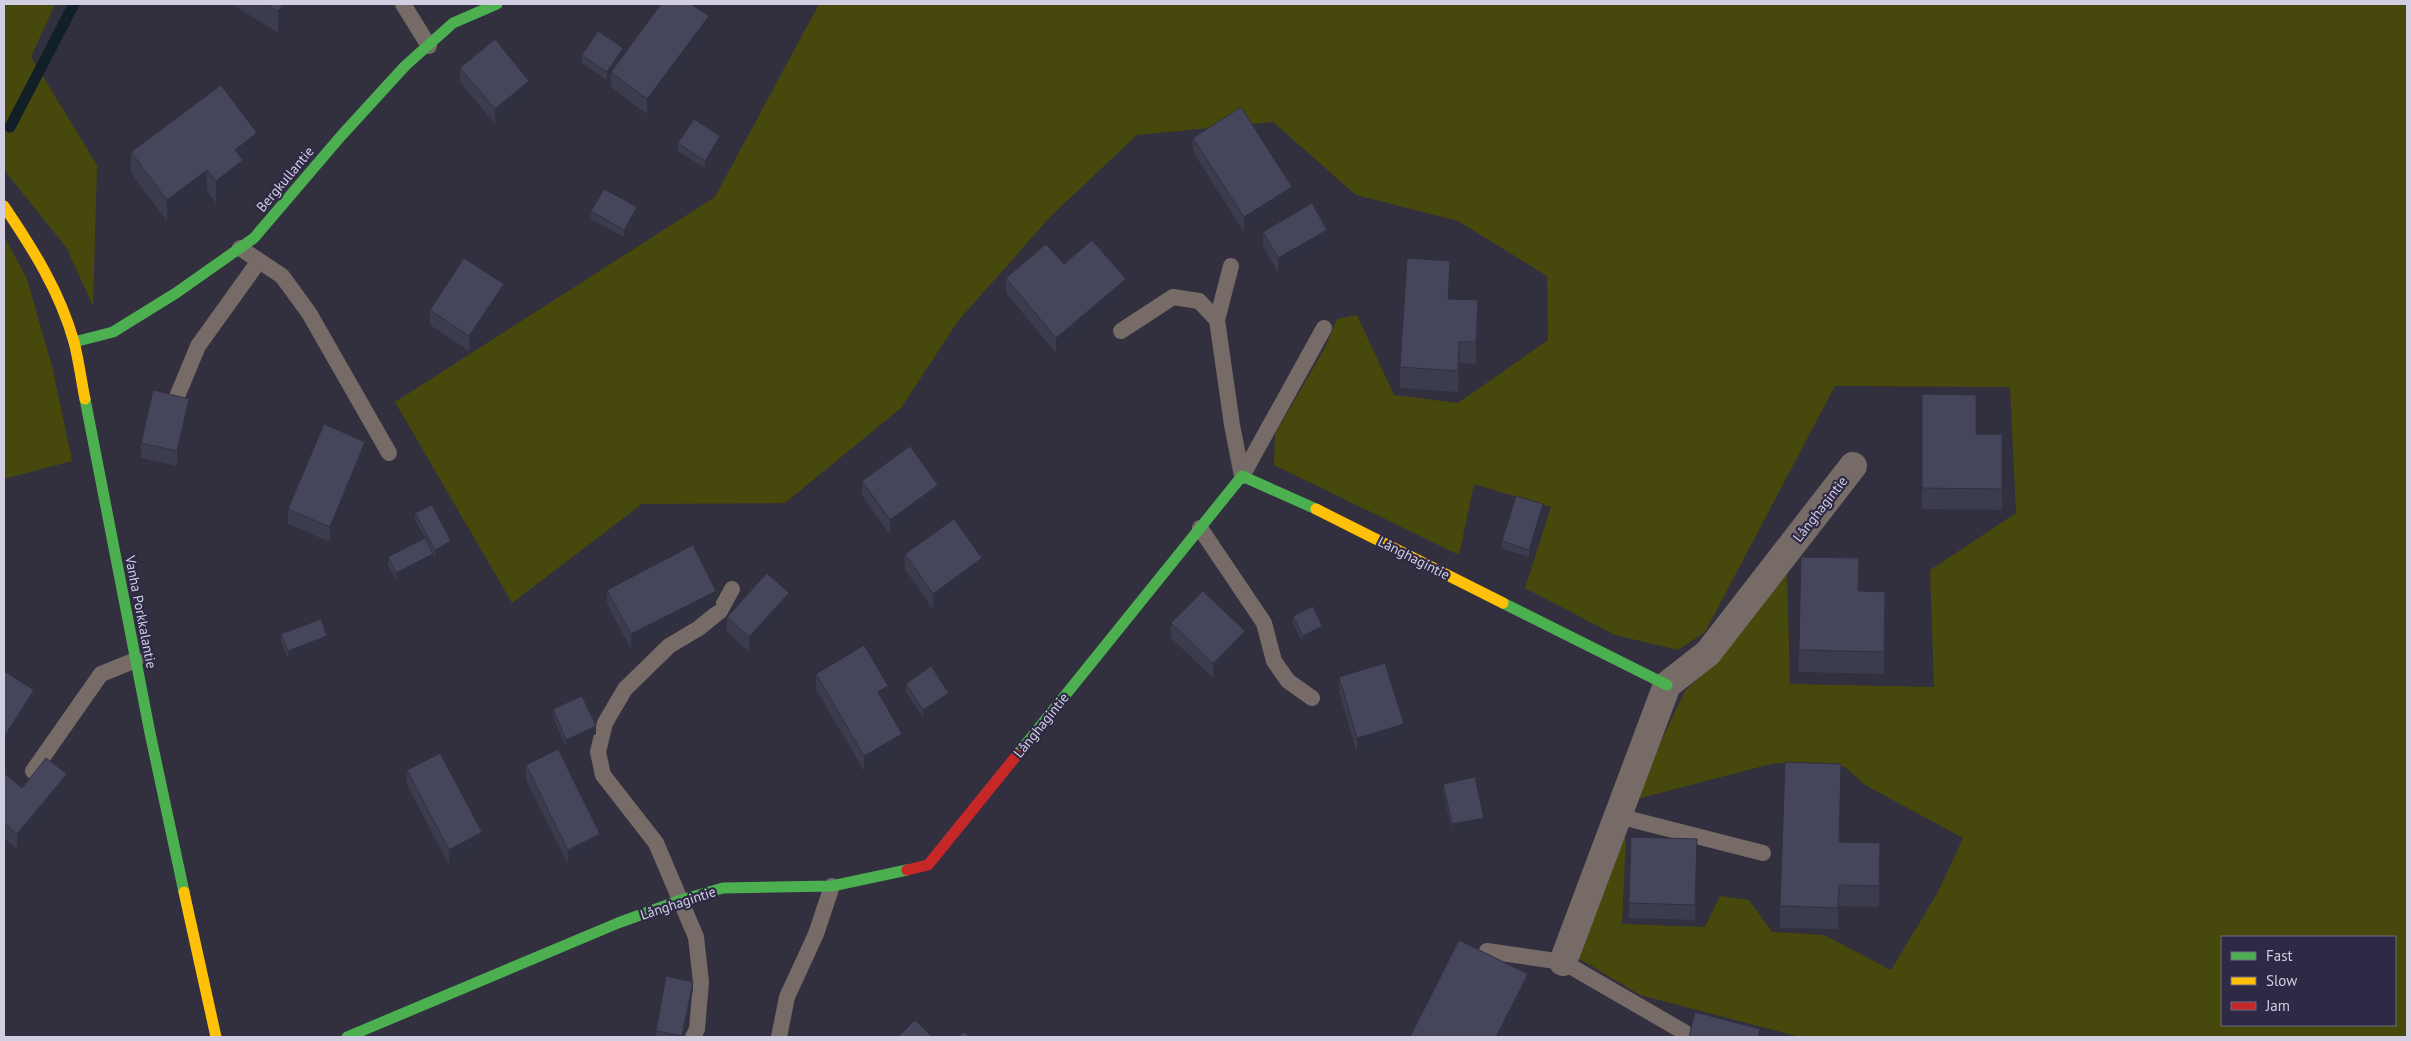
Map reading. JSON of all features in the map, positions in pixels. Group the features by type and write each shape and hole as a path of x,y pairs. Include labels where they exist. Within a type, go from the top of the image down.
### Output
{"street":[{"name":"Bergkullantie","path":"74,342 112,332 176,293 254,238 341,136 405,66 453,24 497,4"},
{"name":"Vanha Porkkalantie","path":"4,206 38,256 57,296 74,342 136,660 216,1037"},
{"name":"Långhagintie","path":"347,1037 618,923 680,900 723,888 832,886 928,865 1242,476 1310,506 1666,685 1708,653 1854,466"},
{"path":"1563,962 1666,685"}],"lane":[{"path":"403,4 428,46"},
{"path":"240,248 282,276 309,313 388,453"},
{"path":"176,399 198,346 259,261"},
{"path":"1231,266 1218,320 1232,424 1242,476"},
{"path":"1121,330 1173,297 1200,301 1218,320"},
{"path":"1242,476 1324,328"},
{"path":"1200,528 1264,623 1274,661 1288,681 1312,698"},
{"path":"693,1037 698,1029 702,982 696,938 656,843 603,775 598,752 605,723 625,689 669,646 699,628 720,611 732,589"},
{"path":"32,771 101,674 136,660"},
{"path":"1618,816 1763,853"},
{"path":"779,1037 787,997 816,934 832,886"},
{"path":"1487,951 1563,962 1684,1032"}],"shaded area":[{"path":"4,4 55,4 31,57 97,165 93,306 66,247 4,170"},
{"path":"819,4 2407,4 2407,1037 1800,1037 1640,995 1578,958 1617,834 1626,838 1622,924 1705,927 1720,896 1749,900 1772,932 1824,935 1891,970 1938,892 1963,838 1865,785 1845,767 1775,763 1633,800 1685,691 1724,654 1787,573 1790,684 1934,687 1930,570 2016,513 2010,387 1835,386 1705,632 1678,650 1615,635 1525,588 1551,507 1474,484 1459,555 1274,465 1275,434 1325,348 1337,319 1357,315 1394,395 1458,403 1548,340 1547,276 1458,221 1356,195 1273,122 1137,135 1051,216 958,321 901,408 785,503 642,504 512,603 395,402 715,197"},
{"path":"4,236 27,279 53,370 72,461 4,479"}],"building":[{"path":"266,4 283,4 278,11"},
{"path":"661,4 691,4 709,16 647,99 611,72"},
{"path":"598,31 623,48 607,72 582,55"},
{"path":"495,39 529,81 495,109 460,68"},
{"path":"221,85 257,133 235,150 243,160 216,181 207,170 167,200 131,152"},
{"path":"1241,107 1292,187 1244,217 1193,138"},
{"path":"694,119 720,136 705,161 678,143"},
{"path":"604,189 637,207 624,230 591,211"},
{"path":"1312,203 1327,230 1278,258 1263,232"},
{"path":"1092,240 1126,279 1056,338 1006,278 1046,244 1064,264"},
{"path":"464,258 504,284 469,336 430,310"},
{"path":"1407,258 1450,261 1448,299 1478,300 1476,342 1459,342 1458,371 1400,367"},
{"path":"153,390 189,399 177,451 141,443"},
{"path":"1922,394 1976,395 1976,434 2002,434 2002,489 1922,488"},
{"path":"324,424 365,442 330,527 288,509"},
{"path":"910,446 938,485 890,520 862,481"},
{"path":"1516,496 1543,504 1529,550 1502,541"},
{"path":"432,505 451,541 435,550 415,513"},
{"path":"954,519 982,558 933,594 905,554"},
{"path":"425,538 433,554 396,573 388,557"},
{"path":"693,545 716,591 631,634 607,590"},
{"path":"1801,557 1859,558 1858,591 1885,592 1884,652 1799,650"},
{"path":"767,573 789,593 749,637 727,617"},
{"path":"1203,591 1245,631 1213,664 1171,623"},
{"path":"1313,606 1322,626 1303,636 1293,616"},
{"path":"321,619 327,636 288,651 281,634"},
{"path":"864,645 888,686 878,692 902,734 864,756 816,674"},
{"path":"1385,663 1404,724 1357,738 1339,677"},
{"path":"931,666 949,693 923,710 906,684"},
{"path":"4,671 34,690 4,737"},
{"path":"582,696 596,726 566,740 553,709"},
{"path":"558,749 600,834 568,850 526,765"},
{"path":"440,753 482,832 449,850 407,770"},
{"path":"46,758 67,774 17,834 4,823 4,775 22,788"},
{"path":"1785,762 1841,764 1839,842 1880,843 1879,886 1839,885 1838,908 1780,906"},
{"path":"1475,777 1484,818 1452,824 1443,784"},
{"path":"1631,837 1697,839 1695,905 1629,903"},
{"path":"1459,940 1528,974 1496,1037 1410,1037"},
{"path":"666,976 693,982 682,1036 656,1031"},
{"path":"1695,1012 1760,1029 1758,1037 1689,1037"},
{"path":"915,1020 932,1037 898,1037"},
{"path":"964,1032 969,1037 958,1037"}],"waterway":[{"path":"10,127 74,4"}],"traffic: fast":[{"path":"74,342 113,332 176,293 254,238 341,136 405,66 453,23 497,4"},
{"path":"85,399 150,733 184,892"},
{"path":"1017,755 1242,476 1316,509"},
{"path":"1503,603 1667,685"},
{"path":"347,1037 618,923 681,900 723,888 832,886 907,870"}],"traffic: slow":[{"path":"4,206 45,271 61,306 74,342 85,399"},
{"path":"1316,509 1503,603"},
{"path":"184,892 216,1037"}],"traffic: jam":[{"path":"907,870 928,865 1017,755"}]}
